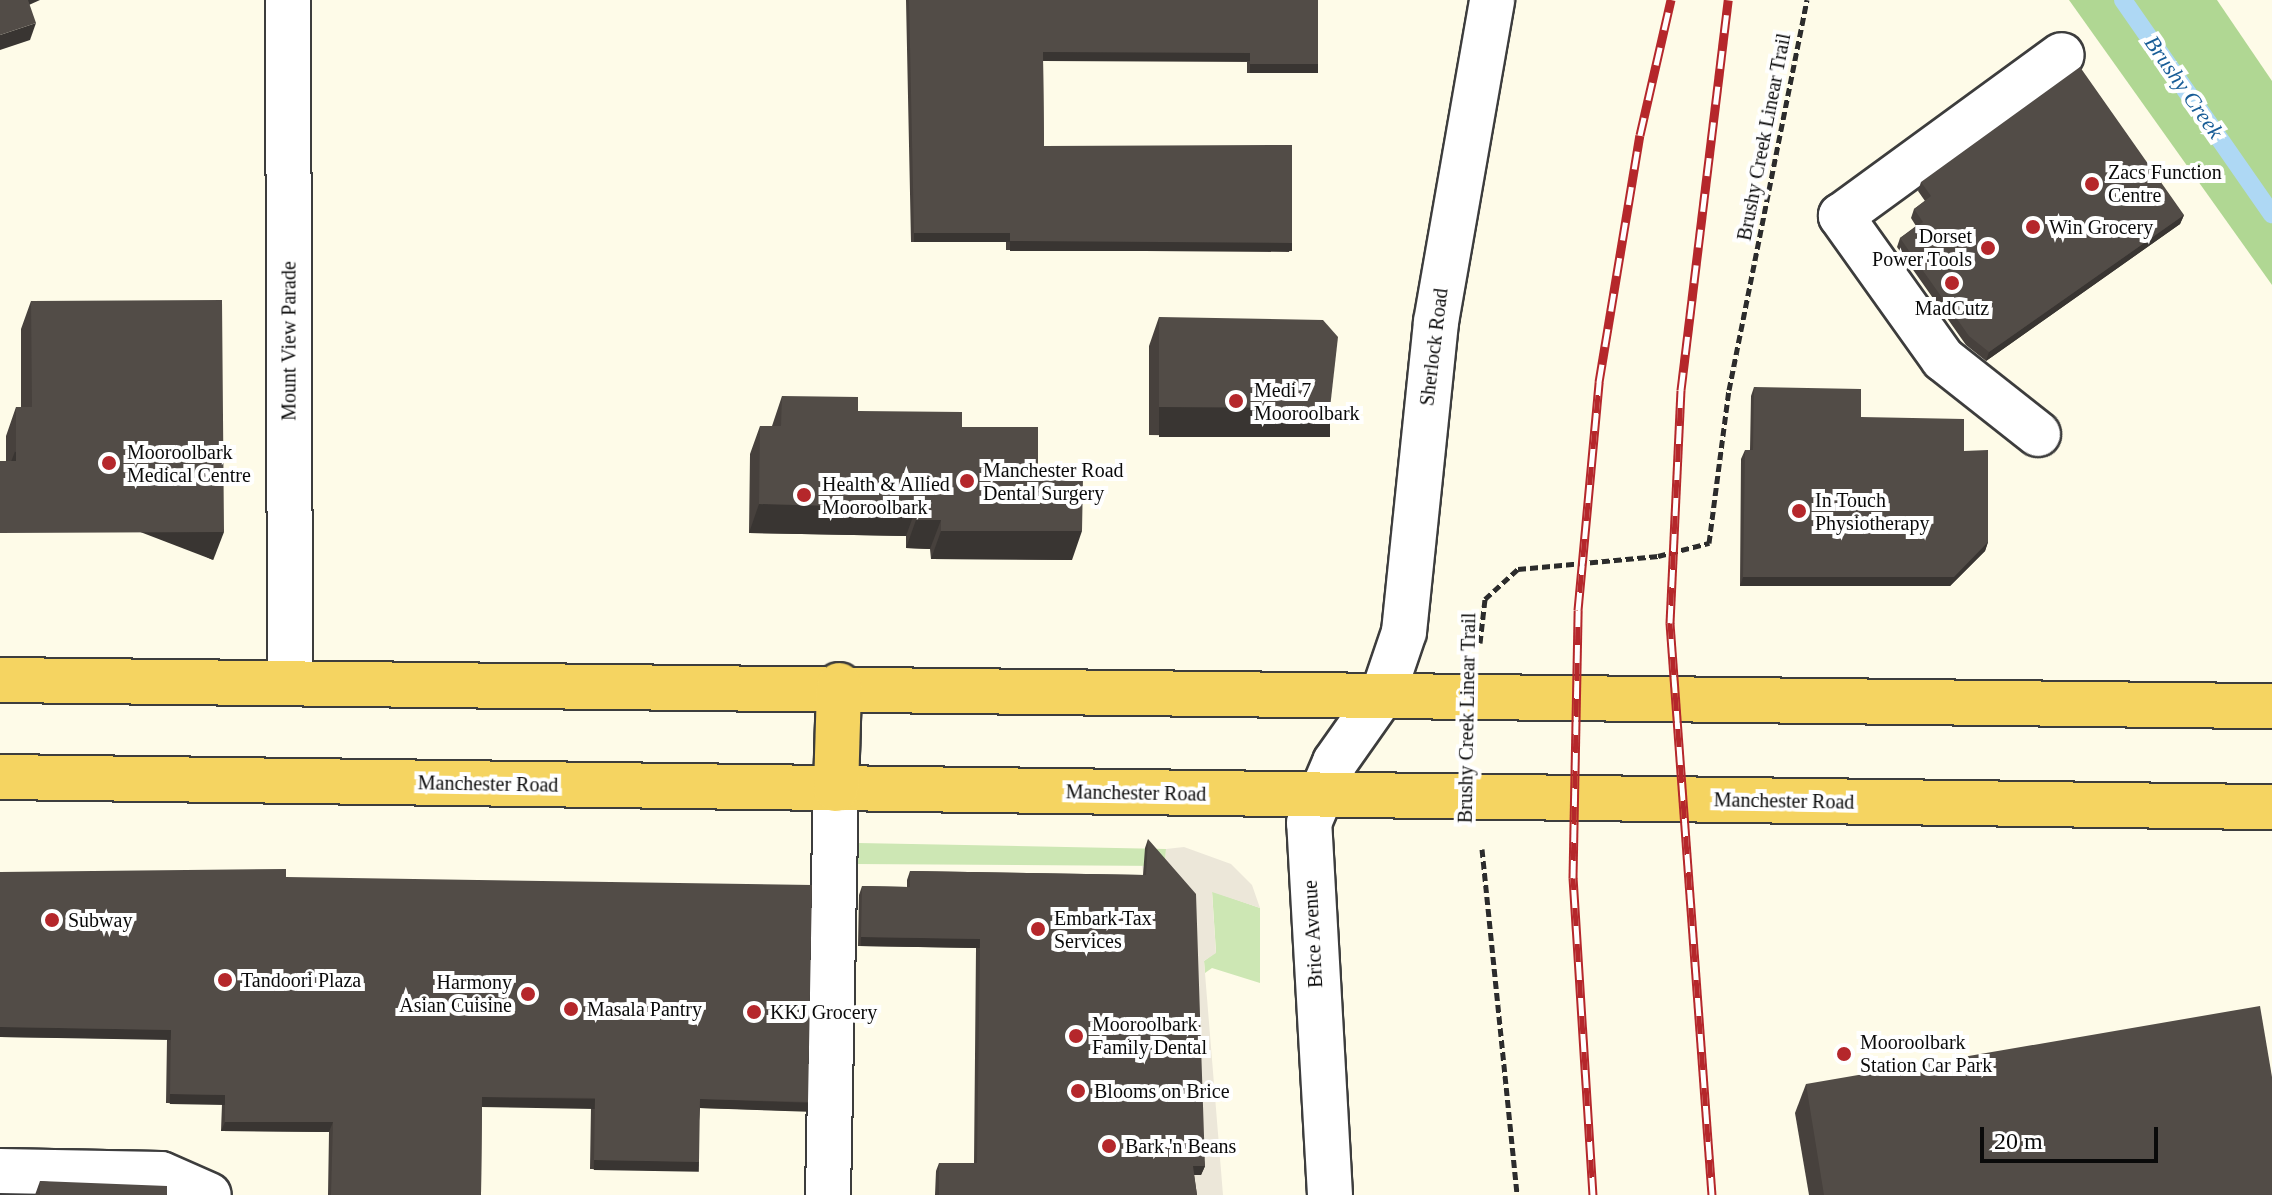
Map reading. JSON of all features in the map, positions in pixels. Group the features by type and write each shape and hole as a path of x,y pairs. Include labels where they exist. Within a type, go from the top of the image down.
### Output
{"main road":[{"path":"0,680 839,685 2272,706"},
{"path":"836,789 839,685"},
{"name":"Manchester Road","path":"0,777 2272,807"}],"street":[{"name":"Mount View Parade","path":"288,0 290,682"},
{"name":"Sherlock Road","path":"1383,694 1408,611 1436,322 1492,0"},
{"path":"2038,434 1943,359 1841,216 2062,55"},
{"name":"Brice Avenue","path":"1330,1195 1308,845 1317,795 1383,694"},
{"path":"828,1195 836,789"},
{"path":"0,1171 161,1174 209,1195"}],"path":[{"name":"Brushy Creek Linear Trail","path":"1480,695 1485,599 1518,569 1687,552 1709,543 1729,390 1807,0"},
{"name":"Brushy Creek Linear Trail","path":"1481,797 1485,913 1517,1195"}],"green space":[{"path":"2069,0 2217,0 2272,81 2272,285"},
{"path":"858,843 1166,849 1165,866 854,864"},
{"path":"1212,891 1260,908 1260,983 1212,968 1205,973 1204,961 1216,952"}],"shaded area":[{"path":"1184,847 1231,864 1252,885 1260,908 1212,892 1216,953 1204,961 1223,1195 1192,1195 1142,866 1165,866 1166,849"}],"building":[{"path":"0,0 28,0 36,23 0,35"},
{"path":"909,0 1318,0 1318,64 1250,64 1250,53 1043,52 1044,146 1292,145 1292,243 1010,241 1010,233 914,233"},
{"path":"2080,67 2184,215 1989,352 1969,336 1900,238 1923,222 1914,209 1931,196 1921,182"},
{"name":"Mooroolbark Medical Centre","path":"222,300 224,532 0,533 0,461 16,461 16,407 32,407 31,301"},
{"name":"Medi 7 Mooroolbark","path":"1159,317 1323,320 1338,337 1330,408 1159,407"},
{"path":"1754,387 1861,389 1861,417 1964,419 1964,451 1988,450 1988,542 1954,577 1743,577 1745,450 1753,450"},
{"path":"782,396 858,397 858,411 962,412 962,427 1038,427 1038,477 1083,478 1082,531 941,531 941,520 916,520 916,508 759,504 760,426 781,426"},
{"path":"1148,839 1196,894 1205,1166 1193,1166 1197,1195 939,1195 939,1163 977,1163 980,939 861,937 862,886 910,887 910,871 1146,875"},
{"path":"286,869 286,877 812,885 808,1102 700,1099 699,1162 594,1160 595,1098 482,1097 481,1195 331,1195 333,1122 225,1122 225,1095 170,1094 171,1030 0,1027 0,872"},
{"name":"Mooroolbark Station Car Park","path":"2260,1006 2272,1077 2272,1195 1824,1195 1806,1084"},
{"path":"40,1181 167,1186 167,1195 40,1195"}],"waterway":[{"name":"Brushy Creek","path":"2123,0 2272,214"}],"railway":[{"path":"1593,1195 1573,878 1578,610 1599,382 1640,135 1671,0"},
{"path":"1712,1195 1670,623 1681,390 1728,0"}],"place":[{"name":"Zacs Function Centre","path":"2092,184"},
{"name":"Win Grocery","path":"2033,227"},
{"name":"Dorset Power Tools","path":"1988,248"},
{"name":"MadCutz","path":"1952,283"},
{"name":"Medi 7 Mooroolbark","path":"1236,401"},
{"name":"Mooroolbark Medical Centre","path":"109,463"},
{"name":"Manchester Road Dental Surgery","path":"967,481"},
{"name":"Health & Allied Mooroolbark","path":"804,495"},
{"name":"In Touch Physiotherapy","path":"1799,511"},
{"name":"Subway","path":"52,920"},
{"name":"Embark Tax Services","path":"1038,929"},
{"name":"Tandoori Plaza","path":"225,980"},
{"name":"Harmony Asian Cuisine","path":"528,994"},
{"name":"Masala Pantry","path":"571,1009"},
{"name":"KKJ Grocery","path":"754,1012"},
{"name":"Mooroolbark Family Dental","path":"1076,1036"},
{"name":"Mooroolbark Station Car Park","path":"1844,1054"},
{"name":"Blooms on Brice","path":"1078,1091"},
{"name":"Bark 'n Beans","path":"1109,1146"}]}
